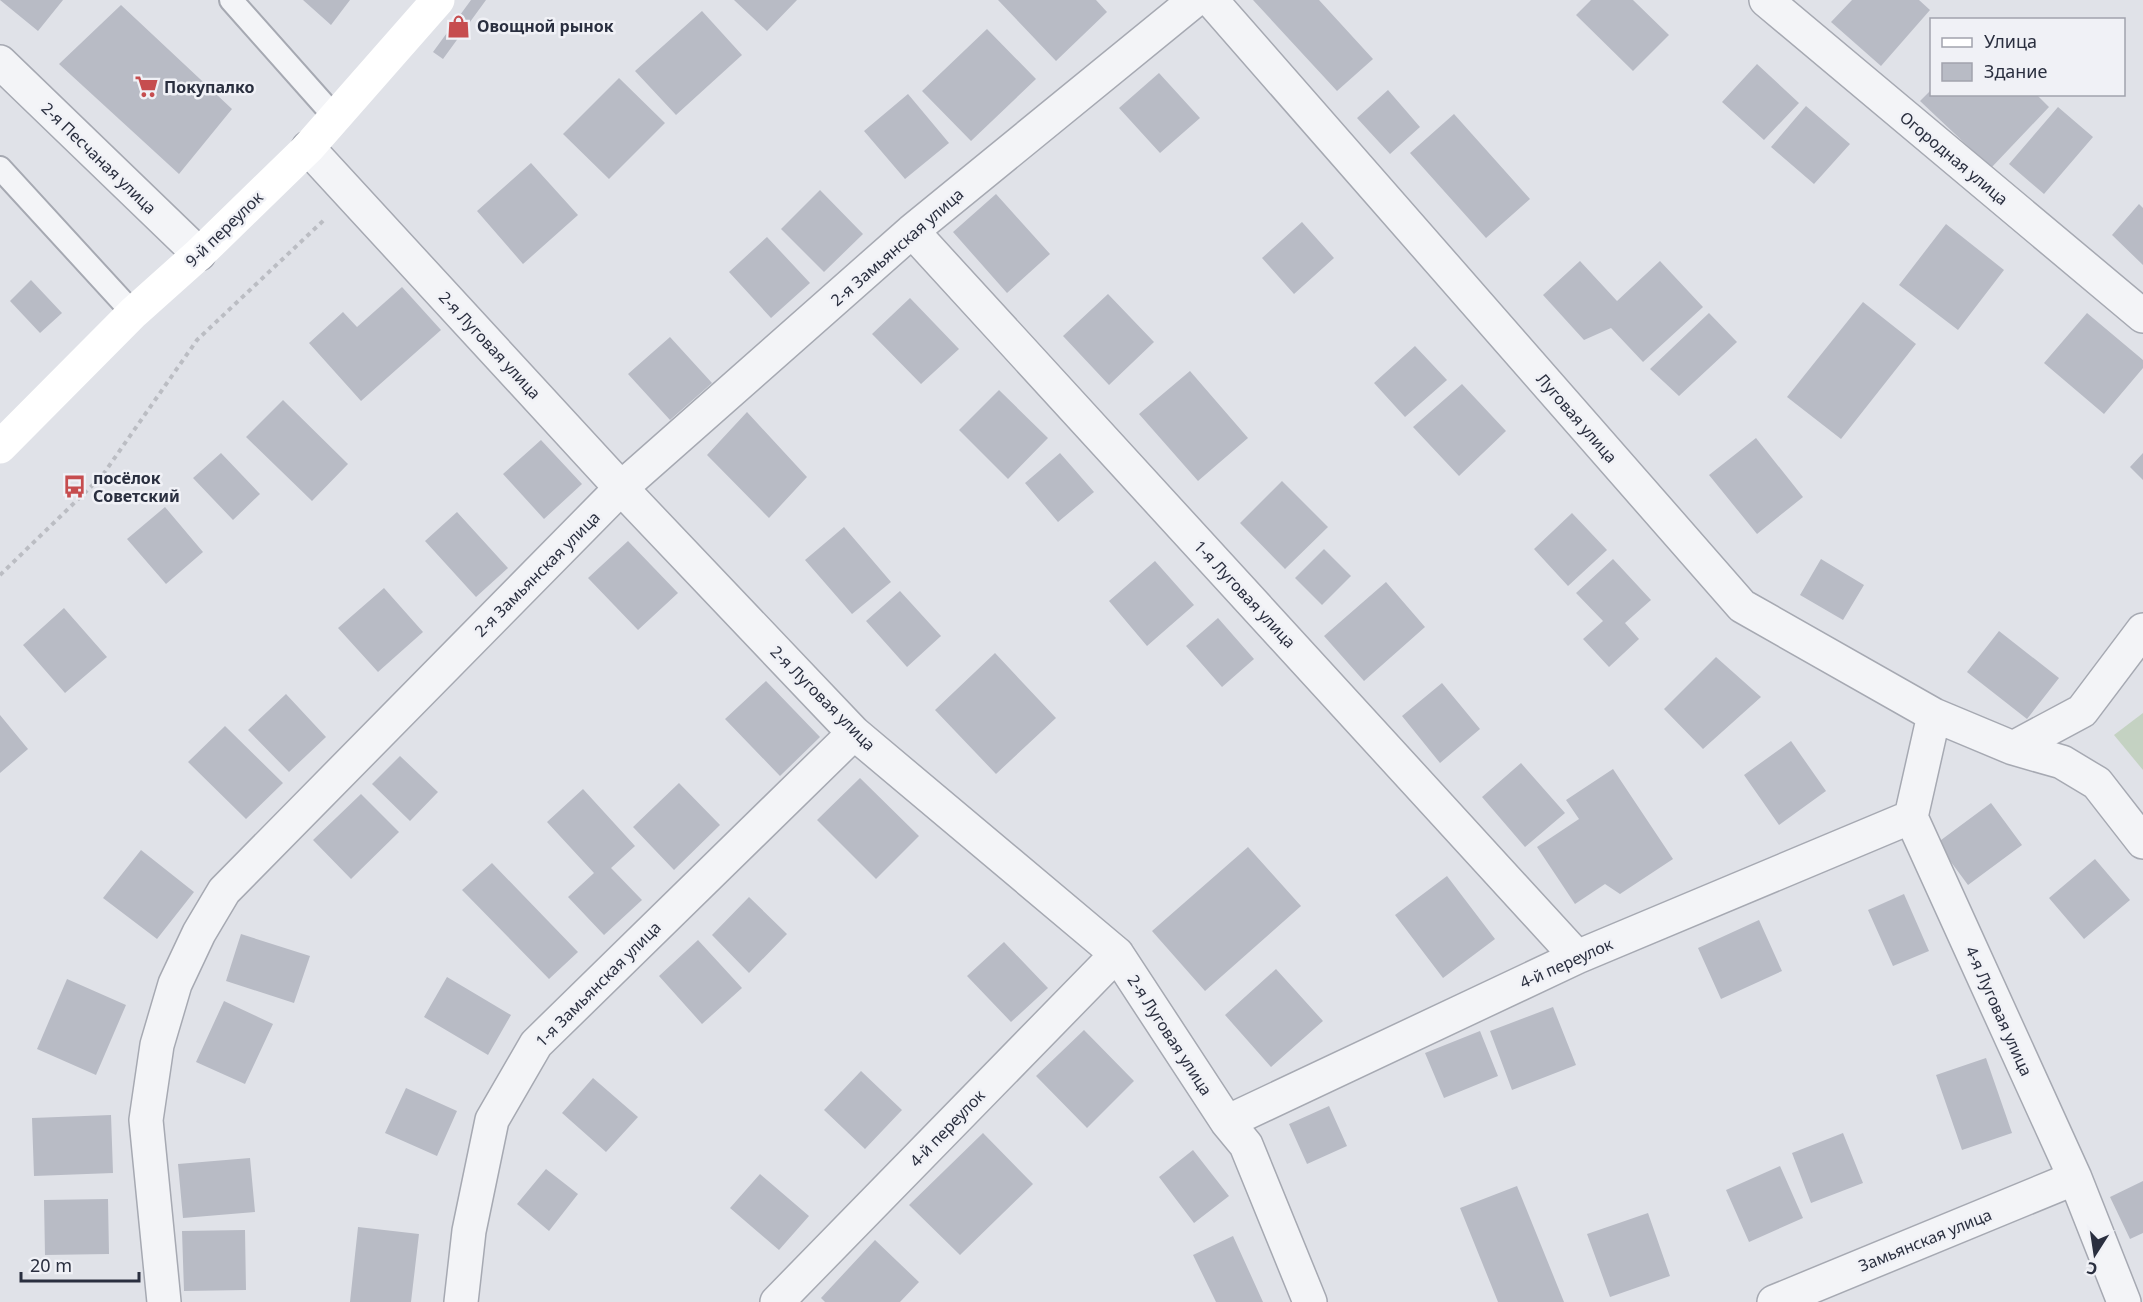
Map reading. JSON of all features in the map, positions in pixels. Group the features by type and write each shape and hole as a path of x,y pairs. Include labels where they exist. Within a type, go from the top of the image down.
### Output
{"street":[{"name":"9-й переулок","path":"0,447 133,313 199,254 308,148 438,0"},
{"name":"2-я Замьянская улица","path":"164,1302 146,1120 160,1035 175,984 199,933 224,891 621,488 912,231 1195,0"},
{"name":"Луговая улица","path":"1211,0 1742,606 1934,715 2013,748 2062,762 2097,783 2143,842"},
{"name":"Огородная улица","path":"1766,0 2143,316"},
{"name":"2-я Песчаная улица","path":"0,62 199,254"},
{"name":"2-я Луговая улица","path":"308,148 621,488 854,733 1117,954 1227,1122 1246,1145 1310,1302"},
{"name":"1-я Луговая улица","path":"912,231 1577,957"},
{"path":"2013,748 2082,711 2143,630"},
{"path":"1911,817 1934,715"},
{"name":"1-я Замьянская улица","path":"461,1302 469,1231 492,1120 536,1044 854,733"},
{"name":"4-й переулок","path":"1227,1122 1577,957 1911,817"},
{"name":"4-я Луговая улица","path":"1911,817 2075,1178 2124,1302"},
{"name":"4-й переулок","path":"777,1302 1117,954"},
{"name":"Замьянская улица","path":"1774,1302 2075,1178"}],"lane":[{"path":"231,0 335,117"},
{"path":"0,168 133,313"}],"path":[{"path":"0,575 102,476 197,340 351,195"}],"green space":[{"path":"2143,713 2143,770 2114,735"}],"building":[{"path":"0,0 63,0 38,31"},
{"path":"303,0 350,0 331,25"},
{"name":"Овощной рынок","path":"471,0 486,0 443,59 433,52"},
{"path":"734,0 797,0 767,31"},
{"path":"998,0 1096,0 1107,12 1056,61"},
{"path":"1253,0 1319,0 1373,59 1337,91"},
{"path":"1591,0 1633,0 1669,35 1633,71 1576,15"},
{"path":"1852,0 1919,0 1930,10 1881,66 1831,22"},
{"name":"Покупалко","path":"121,5 232,109 179,174 59,64"},
{"path":"702,11 742,55 676,115 635,71"},
{"path":"987,29 1036,79 971,141 922,91"},
{"path":"1757,64 1799,103 1764,140 1722,102"},
{"path":"1159,73 1200,118 1160,153 1119,108"},
{"path":"619,78 665,123 609,179 563,134"},
{"path":"1388,90 1420,127 1390,154 1357,118"},
{"path":"1930,91 1930,96 2038,96 2049,107 1991,168 1920,101"},
{"path":"908,94 949,143 905,179 864,131"},
{"path":"1806,106 1850,144 1814,184 1771,147"},
{"path":"2058,107 2093,137 2044,194 2009,164"},
{"path":"1454,114 1530,199 1486,238 1410,153"},
{"path":"531,163 578,215 523,264 477,211"},
{"path":"820,190 863,234 824,272 781,229"},
{"path":"996,194 1050,254 1007,293 953,232"},
{"path":"2139,204 2143,208 2143,265 2112,235"},
{"path":"1302,222 1334,258 1294,294 1262,258"},
{"path":"1946,224 2004,270 1958,330 1899,285"},
{"path":"767,237 810,283 771,318 729,272"},
{"path":"1580,261 1617,301 1660,261 1703,307 1643,362 1611,328 1584,340 1543,295"},
{"path":"31,280 62,313 40,333 10,301"},
{"path":"402,287 441,330 361,401 309,343 343,312 357,327"},
{"path":"1108,294 1154,342 1109,385 1063,336"},
{"path":"910,298 959,349 921,384 872,334"},
{"path":"1863,302 1916,344 1841,439 1787,397"},
{"path":"1709,313 1737,342 1679,396 1650,369"},
{"path":"2087,313 2143,360 2143,368 2104,414 2044,363"},
{"path":"670,337 712,383 670,420 628,374"},
{"path":"1415,346 1447,380 1405,417 1374,383"},
{"path":"1190,371 1248,438 1198,481 1139,414"},
{"path":"1462,384 1506,431 1459,476 1413,427"},
{"path":"999,390 1048,438 1008,479 959,430"},
{"path":"283,400 348,464 312,501 246,437"},
{"path":"747,412 807,477 769,518 707,455"},
{"path":"1756,438 1803,497 1757,534 1709,475"},
{"path":"541,440 582,484 544,519 503,474"},
{"path":"221,453 260,494 233,520 193,478"},
{"path":"1060,453 1094,492 1058,522 1025,483"},
{"path":"2143,453 2143,480 2130,467"},
{"path":"1282,481 1328,527 1285,569 1240,523"},
{"path":"165,507 203,552 166,584 127,539"},
{"path":"457,512 508,568 476,597 425,541"},
{"path":"1572,513 1607,550 1568,586 1534,549"},
{"path":"844,527 891,582 852,614 805,560"},
{"path":"628,541 678,593 638,630 588,578"},
{"path":"1324,549 1351,576 1322,605 1295,578"},
{"path":"1613,559 1651,600 1625,623 1639,639 1609,667 1583,639 1603,621 1576,593"},
{"path":"1821,559 1864,585 1843,620 1800,595"},
{"path":"1155,561 1194,605 1147,646 1109,601"},
{"path":"1386,582 1425,627 1364,681 1324,636"},
{"path":"384,588 423,632 378,672 338,628"},
{"path":"900,591 941,636 907,667 866,621"},
{"path":"64,608 107,657 65,693 23,645"},
{"path":"1218,618 1254,659 1222,687 1186,646"},
{"path":"1999,631 2059,678 2027,719 1967,672"},
{"path":"995,653 1056,718 996,774 935,710"},
{"path":"1716,657 1761,697 1703,749 1664,709"},
{"path":"766,681 820,737 780,776 725,719"},
{"path":"1442,683 1480,729 1440,763 1402,716"},
{"path":"286,694 326,737 289,772 248,730"},
{"path":"0,715 28,749 0,773"},
{"path":"225,726 283,783 246,819 188,762"},
{"path":"1791,741 1826,791 1779,825 1744,775"},
{"path":"400,756 438,792 410,821 372,784"},
{"path":"1521,763 1565,813 1525,847 1482,797"},
{"path":"1613,769 1673,859 1620,894 1605,884 1575,904 1537,847 1579,819 1566,800"},
{"path":"860,778 919,836 876,879 817,820"},
{"path":"679,783 720,825 674,870 633,827"},
{"path":"583,789 635,846 611,868 642,900 604,935 568,897 594,873 547,822"},
{"path":"361,794 399,832 351,879 313,840"},
{"path":"1991,803 2022,845 1968,885 1937,843"},
{"path":"1248,847 1301,906 1205,991 1152,931"},
{"path":"141,850 194,892 157,939 103,898"},
{"path":"2095,859 2130,900 2084,939 2049,898"},
{"path":"492,863 578,952 549,979 462,890"},
{"path":"1447,876 1495,939 1443,978 1395,915"},
{"path":"1904,894 1929,951 1893,966 1868,910"},
{"path":"749,897 787,934 749,973 712,935"},
{"path":"1759,920 1782,971 1721,999 1698,948"},
{"path":"241,934 310,956 294,1003 226,981"},
{"path":"698,940 742,988 702,1024 659,976"},
{"path":"1004,942 1048,988 1011,1022 967,976"},
{"path":"1276,969 1323,1021 1271,1067 1225,1015"},
{"path":"447,977 511,1015 488,1055 424,1017"},
{"path":"67,979 126,1005 96,1075 37,1049"},
{"path":"224,1001 273,1024 245,1084 196,1062"},
{"path":"1553,1007 1576,1065 1512,1090 1490,1031"},
{"path":"1084,1030 1134,1081 1087,1128 1036,1076"},
{"path":"1480,1031 1498,1076 1444,1098 1425,1053"},
{"path":"1986,1058 2012,1133 1962,1150 1936,1075"},
{"path":"861,1071 902,1110 865,1149 824,1110"},
{"path":"593,1078 638,1117 606,1152 562,1113"},
{"path":"406,1088 457,1111 437,1156 385,1133"},
{"path":"1329,1106 1347,1146 1307,1164 1289,1124"},
{"path":"111,1115 113,1173 34,1176 32,1118"},
{"path":"983,1133 1033,1184 960,1255 909,1205"},
{"path":"1843,1133 1863,1183 1811,1203 1792,1153"},
{"path":"1193,1150 1229,1196 1194,1223 1159,1177"},
{"path":"250,1158 255,1212 183,1218 178,1164"},
{"path":"1780,1166 1803,1218 1749,1242 1726,1190"},
{"path":"546,1169 578,1194 549,1231 517,1204"},
{"path":"760,1174 809,1216 779,1250 730,1208"},
{"path":"2143,1181 2143,1233 2130,1239 2110,1197"},
{"path":"1517,1186 1564,1302 1498,1302 1460,1208"},
{"path":"108,1199 109,1254 45,1255 44,1200"},
{"path":"1648,1213 1670,1276 1610,1297 1587,1234"},
{"path":"358,1227 419,1234 411,1302 350,1302"},
{"path":"245,1230 246,1290 184,1291 182,1231"},
{"path":"1233,1236 1263,1302 1216,1302 1193,1255"},
{"path":"875,1240 919,1282 900,1302 825,1302 821,1298"}],"place":[{"name":"Овощной рынок","path":"459,26"},
{"name":"Покупалко","path":"146,87"},
{"name":"посёлок Советский","path":"75,487"}]}
